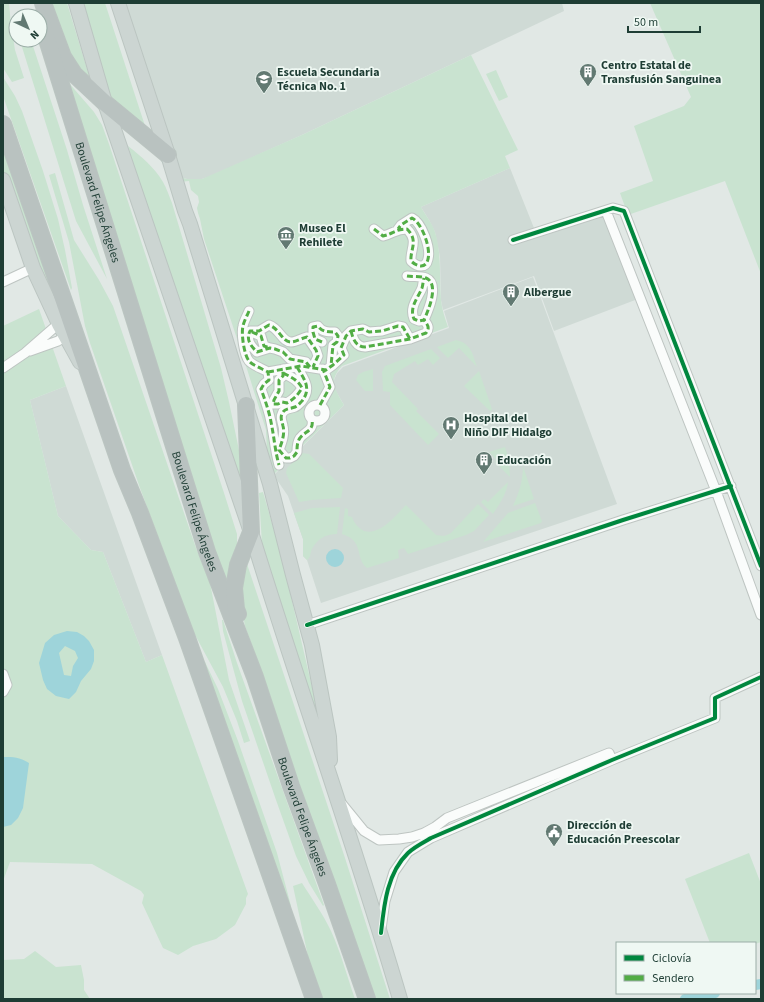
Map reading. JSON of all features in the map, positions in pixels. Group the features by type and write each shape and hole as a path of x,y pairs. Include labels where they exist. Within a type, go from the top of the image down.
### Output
{"highway":[{"path":"43,3 63,57 74,74 168,155"},
{"name":"Boulevard Felipe Ángeles","path":"48,42 208,552 255,677 291,786 367,999"},
{"path":"3,124 67,327 93,387 122,470 140,513 187,638 314,999"},
{"path":"246,405 251,532 238,565 234,588 236,609 253,660 255,677"}],"main road":[{"path":"76,3 106,103 251,532 381,933 400,999"},
{"path":"118,3 168,155 270,484 312,645 329,736 331,779"},
{"path":"3,180 33,268 67,327"}],"street":[{"path":"514,240 613,208 624,210 761,566"},
{"path":"606,211 716,491 761,615"},
{"path":"374,229 383,236 387,235 399,226 412,218 419,223 429,250 428,259 426,264 423,266 418,266 411,261 414,242 407,229 399,226"},
{"path":"418,266 414,273 410,276 427,278 433,285 430,305 424,320"},
{"path":"3,282 33,268"},
{"path":"424,278 422,287 413,304 414,319 419,321 424,320"},
{"path":"249,311 243,327 245,352 248,360 254,365 261,367 268,372 283,371 297,367 327,368 344,355 341,348 346,336 351,331 363,329 369,332 382,331 398,326 403,327 410,339"},
{"path":"351,331 356,343 361,347 365,347 410,339 426,333 428,325 424,320"},
{"path":"250,331 259,331 269,325 278,330 284,339 290,342 307,337 316,350 318,356 311,367"},
{"path":"297,367 306,385 306,394 296,406 285,409 282,414 281,420 284,434 279,450 286,458 294,456 297,452 297,444 299,439 311,429 313,425 312,420 318,421 324,417 325,411 320,405 330,387 327,368 333,345 337,342 338,336 335,332 324,331 318,326 314,327 313,332 315,339 322,342"},
{"path":"3,368 67,327"},
{"path":"25,353 58,340 67,327"},
{"path":"250,331 248,335 248,342 257,352 270,348"},
{"path":"250,331 260,336 264,346 283,352 290,359 306,362 311,367"},
{"path":"268,372 269,380 261,389 271,420 279,465"},
{"path":"676,391 692,386"},
{"path":"307,625 623,520 731,486"},
{"path":"3,674 7,685 3,692"},
{"path":"336,796 364,831 378,840 412,837 424,833 447,818 715,718 715,698 761,677"},
{"path":"381,933 385,902 394,872 408,852 431,838 611,756"}],"shaded area":[{"name":"Escuela Secundaria Técnica No. 1","path":"128,3 562,3 564,11 304,134 211,176 194,180 176,176 161,161 115,7"},
{"path":"510,168 536,233 606,209 643,297 554,331 534,276 443,310 441,300 440,257 435,232 421,207"},
{"name":"Hospital del Niño DIF Hidalgo","path":"533,277 617,504 321,603 307,560 303,556 303,539 288,496 277,480 275,474 344,405 334,388 334,380 337,373 343,367 449,328 444,311"},
{"path":"66,386 162,655 146,662 103,552 91,550 58,516 30,400"}],"green space":[{"path":"3,3 9,3 8,48 15,48 24,78 12,82 3,68"},
{"path":"44,3 67,3 94,92 86,87 48,11 48,8"},
{"path":"78,3 105,3 148,135 120,120 100,68"},
{"path":"650,3 761,3 761,274 725,181 628,215 620,193 653,181 634,126 684,106 691,97"},
{"path":"22,48 34,48 107,279 76,221"},
{"name":"Museo El Rehilete","path":"471,55 518,150 505,156 510,168 421,207 435,232 437,240 441,300 448,327 342,366 335,376 334,385 344,405 274,474 267,453 266,430 204,239 197,208 199,202 198,196 191,190 189,181 179,182 161,161 176,176 187,179 202,179 304,134"},
{"path":"496,70 508,97 499,101 486,74"},
{"path":"62,75 94,112 102,125 225,496 237,534 237,552 230,597 219,568"},
{"path":"3,77 15,96 22,111 43,171 58,219 72,288 71,290 3,96"},
{"path":"3,144 64,317 36,266 3,173"},
{"path":"128,146 143,158 156,172 172,203 221,368 246,484 239,486 163,262"},
{"path":"55,173 74,240 113,306 196,548 210,583 229,680 250,741 244,743 223,687 193,631 140,488 90,343 85,326 69,242 49,175"},
{"path":"39,309 66,386 30,400 58,516 91,550 103,552 146,662 162,655 248,894 246,904 235,925 216,939 193,946 178,955 163,948 142,903 144,895 141,891 92,864 10,862 3,881 3,326"},
{"path":"456,340 465,344 471,350 477,367 459,348 448,358 437,347"},
{"path":"431,349 440,358 433,365 428,359 418,365 415,361 394,374 392,382 418,409 416,411 439,434 428,445 390,405 390,392 383,391 382,372 385,366"},
{"path":"373,369 373,391 365,391 356,380 358,375"},
{"path":"479,371 492,409 491,411 464,386"},
{"path":"505,447 509,460 510,477 495,462 497,460 489,452"},
{"path":"302,453 309,454 343,488 341,498 299,502 286,473 287,468"},
{"path":"523,466 534,499 513,506 520,486"},
{"path":"508,482 504,495 493,514 481,502 484,499 488,502"},
{"path":"263,492 282,558 322,730 318,731 262,545 259,493"},
{"path":"535,503 542,521 541,523 483,542 508,513"},
{"path":"478,504 489,515 474,531 408,554 404,548 398,550 399,558 367,568 363,564 357,545 349,537 342,534 345,508 348,509 348,516 352,517 358,527 364,531 370,532 382,528 406,505 436,535 444,536 451,533"},
{"path":"340,507 337,534 326,536 319,540 311,550 307,560 303,556 303,539 294,513 312,508"},
{"path":"246,561 345,858 390,999 371,999 287,751 270,695 245,626 241,596"},
{"path":"222,620 324,905 323,906 309,883 296,856 276,800 242,701 223,631"},
{"path":"202,662 205,662 218,689 238,741 277,853 291,906 289,907"},
{"path":"749,853 761,884 761,942 756,944 756,942 710,942 685,879"},
{"path":"302,883 331,931 355,999 321,999 310,966 293,886"},
{"path":"35,951 56,967 81,965 84,990 90,999 3,999 3,960 24,959"}],"water":[{"path":"335,549 341,552 344,558 341,564 335,567 329,564 326,558 329,552"},
{"path":"67,631 77,632 89,641 94,650 94,661 91,669 81,681 76,692 69,699 56,696 47,689 39,663 45,643 54,635","holes":["65,646 75,651 78,658 73,666 71,676 64,675 59,653"]},
{"path":"3,757 16,758 29,763 23,808 18,818 11,825 3,827"}],"waterway":[{"path":"756,985 761,984"},
{"path":"685,999 710,994"}],"marked path":[{"path":"374,229 383,236 407,229 413,237 411,261 418,266 423,266 427,262 429,254 425,236 419,225 412,218 401,225 398,229"},
{"path":"407,276 426,278 430,281 432,286 433,292 428,310 424,320 419,321 414,319 413,307 422,288 424,278"},
{"path":"249,311 242,329 244,349 250,362 268,372 269,380 261,389 270,418 279,465"},
{"path":"351,331 357,344 365,347 410,339 426,333 428,326 424,320"},
{"path":"310,367 306,362 290,359 283,352 275,349 270,348 257,352 249,342 248,337 250,331 259,331 269,325 276,329 285,340 291,342 307,337 316,350 318,356 313,367"},
{"path":"322,342 315,339 313,327 318,326 323,331 335,332 338,336 337,342 333,345 331,366"},
{"path":"268,372 301,366 326,370 344,355 341,348 346,336 351,331 363,329 369,332 382,331 398,326 403,327 410,339"},
{"path":"252,332 261,336 264,346 270,348"},
{"path":"297,367 307,388 302,401 295,407 286,410 281,415 284,432 279,450 286,458 294,456 297,452 299,440 312,426 312,420"},
{"path":"283,369 283,376 279,380 279,391 273,404 282,402 287,403 296,397 302,388 291,377 286,374 283,373"},
{"path":"320,405 330,387 323,369"}],"cycle path":[{"path":"513,240 613,208 624,211 761,566"},
{"path":"307,625 623,520 731,486"},
{"path":"381,933 385,901 395,870 408,853 416,847 431,838 612,760 715,718 715,698 761,677"}],"place":[{"name":"Centro Estatal de Transfusión Sanguinea","path":"588,87"},
{"name":"Escuela Secundaria Técnica No. 1","path":"264,94"},
{"name":"Museo El Rehilete","path":"286,250"},
{"name":"Albergue","path":"511,307"},
{"name":"Hospital del Niño DIF Hidalgo","path":"451,440"},
{"name":"Educación","path":"484,475"},
{"name":"Dirección de Educación Preescolar","path":"554,847"}]}
